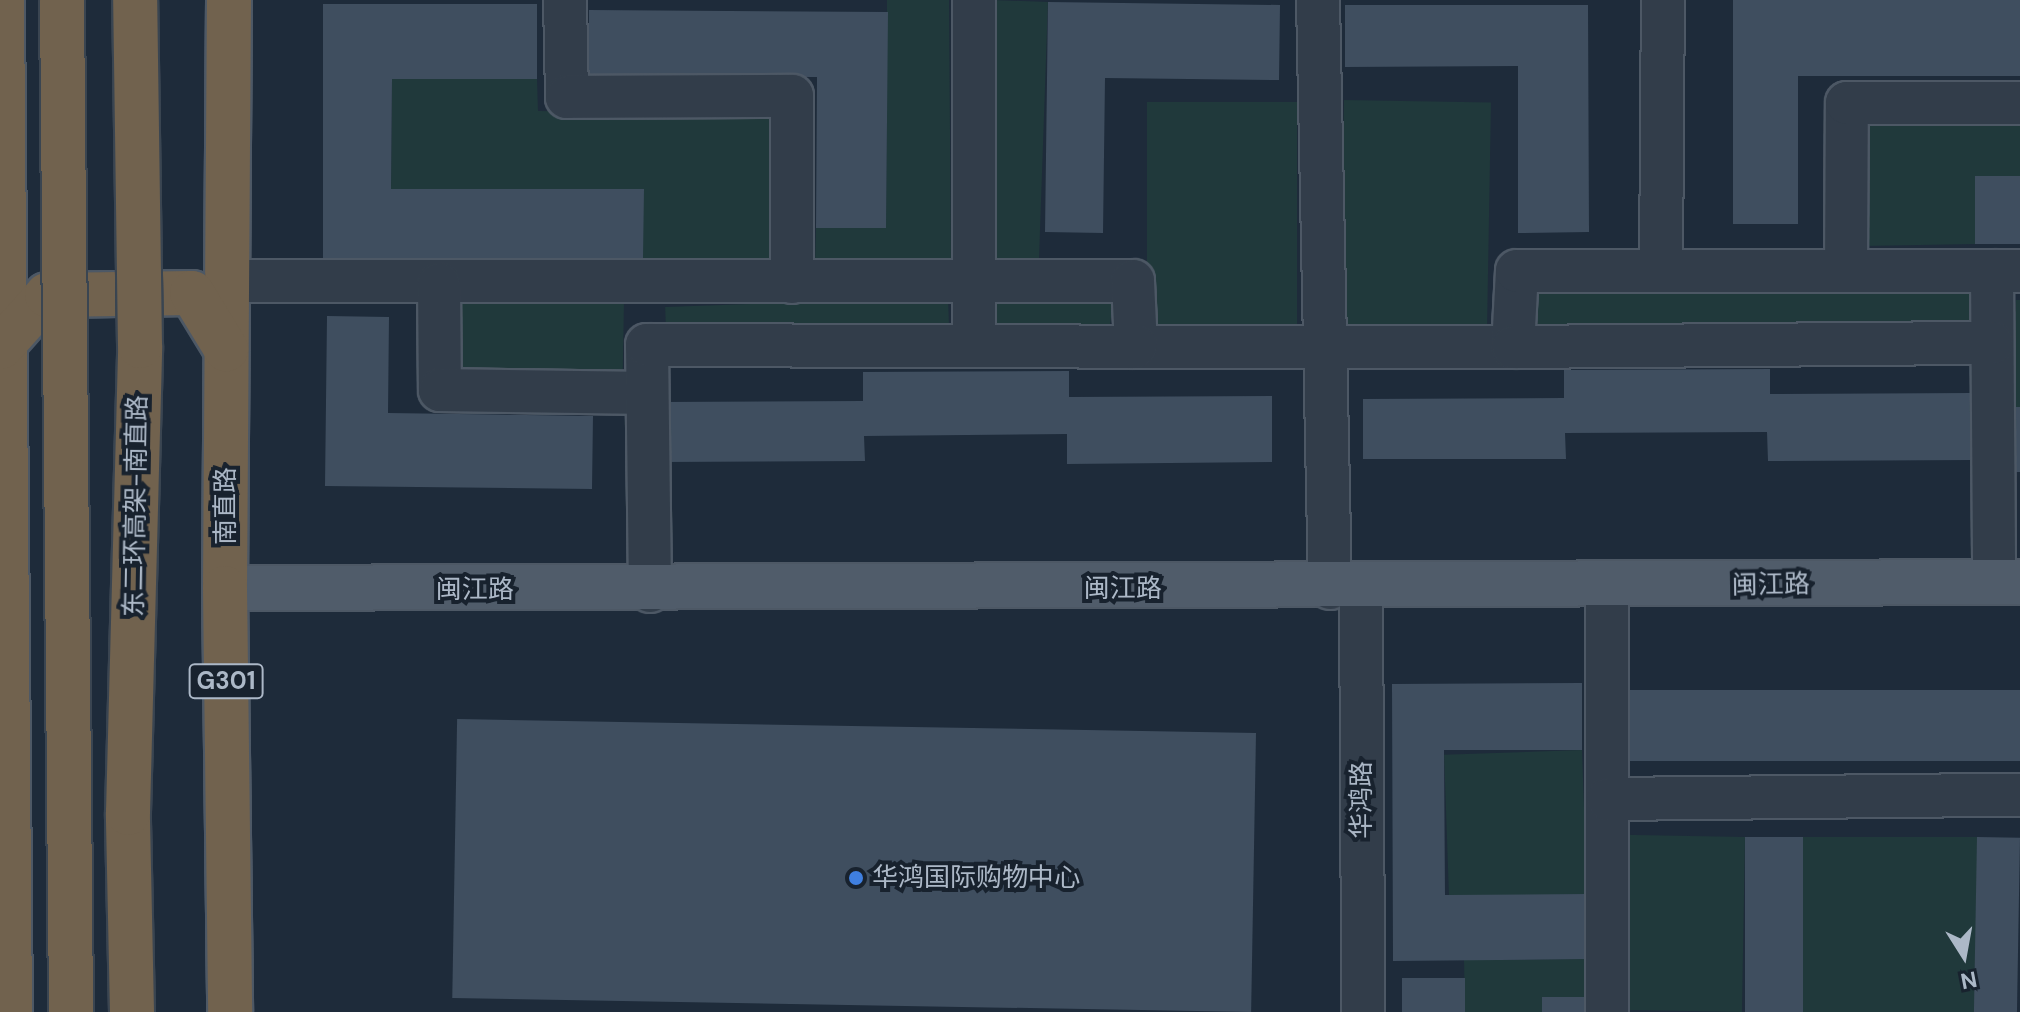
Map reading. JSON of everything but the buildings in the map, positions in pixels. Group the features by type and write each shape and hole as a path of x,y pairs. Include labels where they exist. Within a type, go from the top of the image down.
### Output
{"highway":[{"path":"2,0 1,347 10,1012"},
{"path":"62,0 71,1012"},
{"name":"东二环高架-南直路","path":"132,1012 128,813 140,346 135,0"},
{"name":"南直路","path":"229,0 225,281 230,1012"},
{"path":"1,347 47,295 192,293 226,349"}],"main road":[{"name":"闽江路","path":"226,575 1340,580 2007,569"},
{"name":"闽江路","path":"1340,580 1607,586 2007,569"}],"street":[{"path":"565,0 567,97 792,96 792,282"},
{"path":"974,0 974,346"},
{"name":"华鸿路","path":"1318,0 1323,347 1340,580 1363,1012"},
{"path":"1661,271 1663,0"},
{"path":"1846,271 1847,103 2020,103"},
{"path":"1513,347 1517,271 2006,271 1992,343 2007,569"},
{"path":"225,281 439,284 1133,281 1136,347"},
{"path":"644,283 650,578"},
{"path":"439,284 440,390 647,393"},
{"path":"647,345 1513,347 1992,343"},
{"path":"1607,586 1607,1012"},
{"path":"1608,799 2020,795"}],"green space":[{"path":"887,0 949,0 951,265 815,267 816,228 886,227"},
{"path":"991,0 1048,2 1039,269 982,267"},
{"path":"392,79 537,79 538,111 770,113 771,261 643,259 643,189 391,189"},
{"path":"1344,100 1491,103 1487,327 1340,324"},
{"path":"1147,102 1297,102 1297,327 1147,327"},
{"path":"2020,117 2020,176 1975,176 1976,244 1863,246 1866,121"},
{"path":"1538,286 1975,294 1974,335 1537,327"},
{"path":"991,294 1114,297 1109,331 991,334"},
{"path":"948,297 949,333 666,343 665,307"},
{"path":"459,299 624,302 623,380 458,377"},
{"path":"2016,300 2020,300 2020,407 2014,407"},
{"path":"1582,750 1587,894 1449,899 1444,755"},
{"path":"1608,835 1745,837 1742,1012 1605,1010"},
{"path":"1803,837 1977,837 1977,1012 1803,1012"},
{"path":"1587,959 1584,997 1542,997 1542,1012 1465,1012 1464,960"}],"place":[{"name":"华鸿国际购物中心","path":"856,878"}]}
